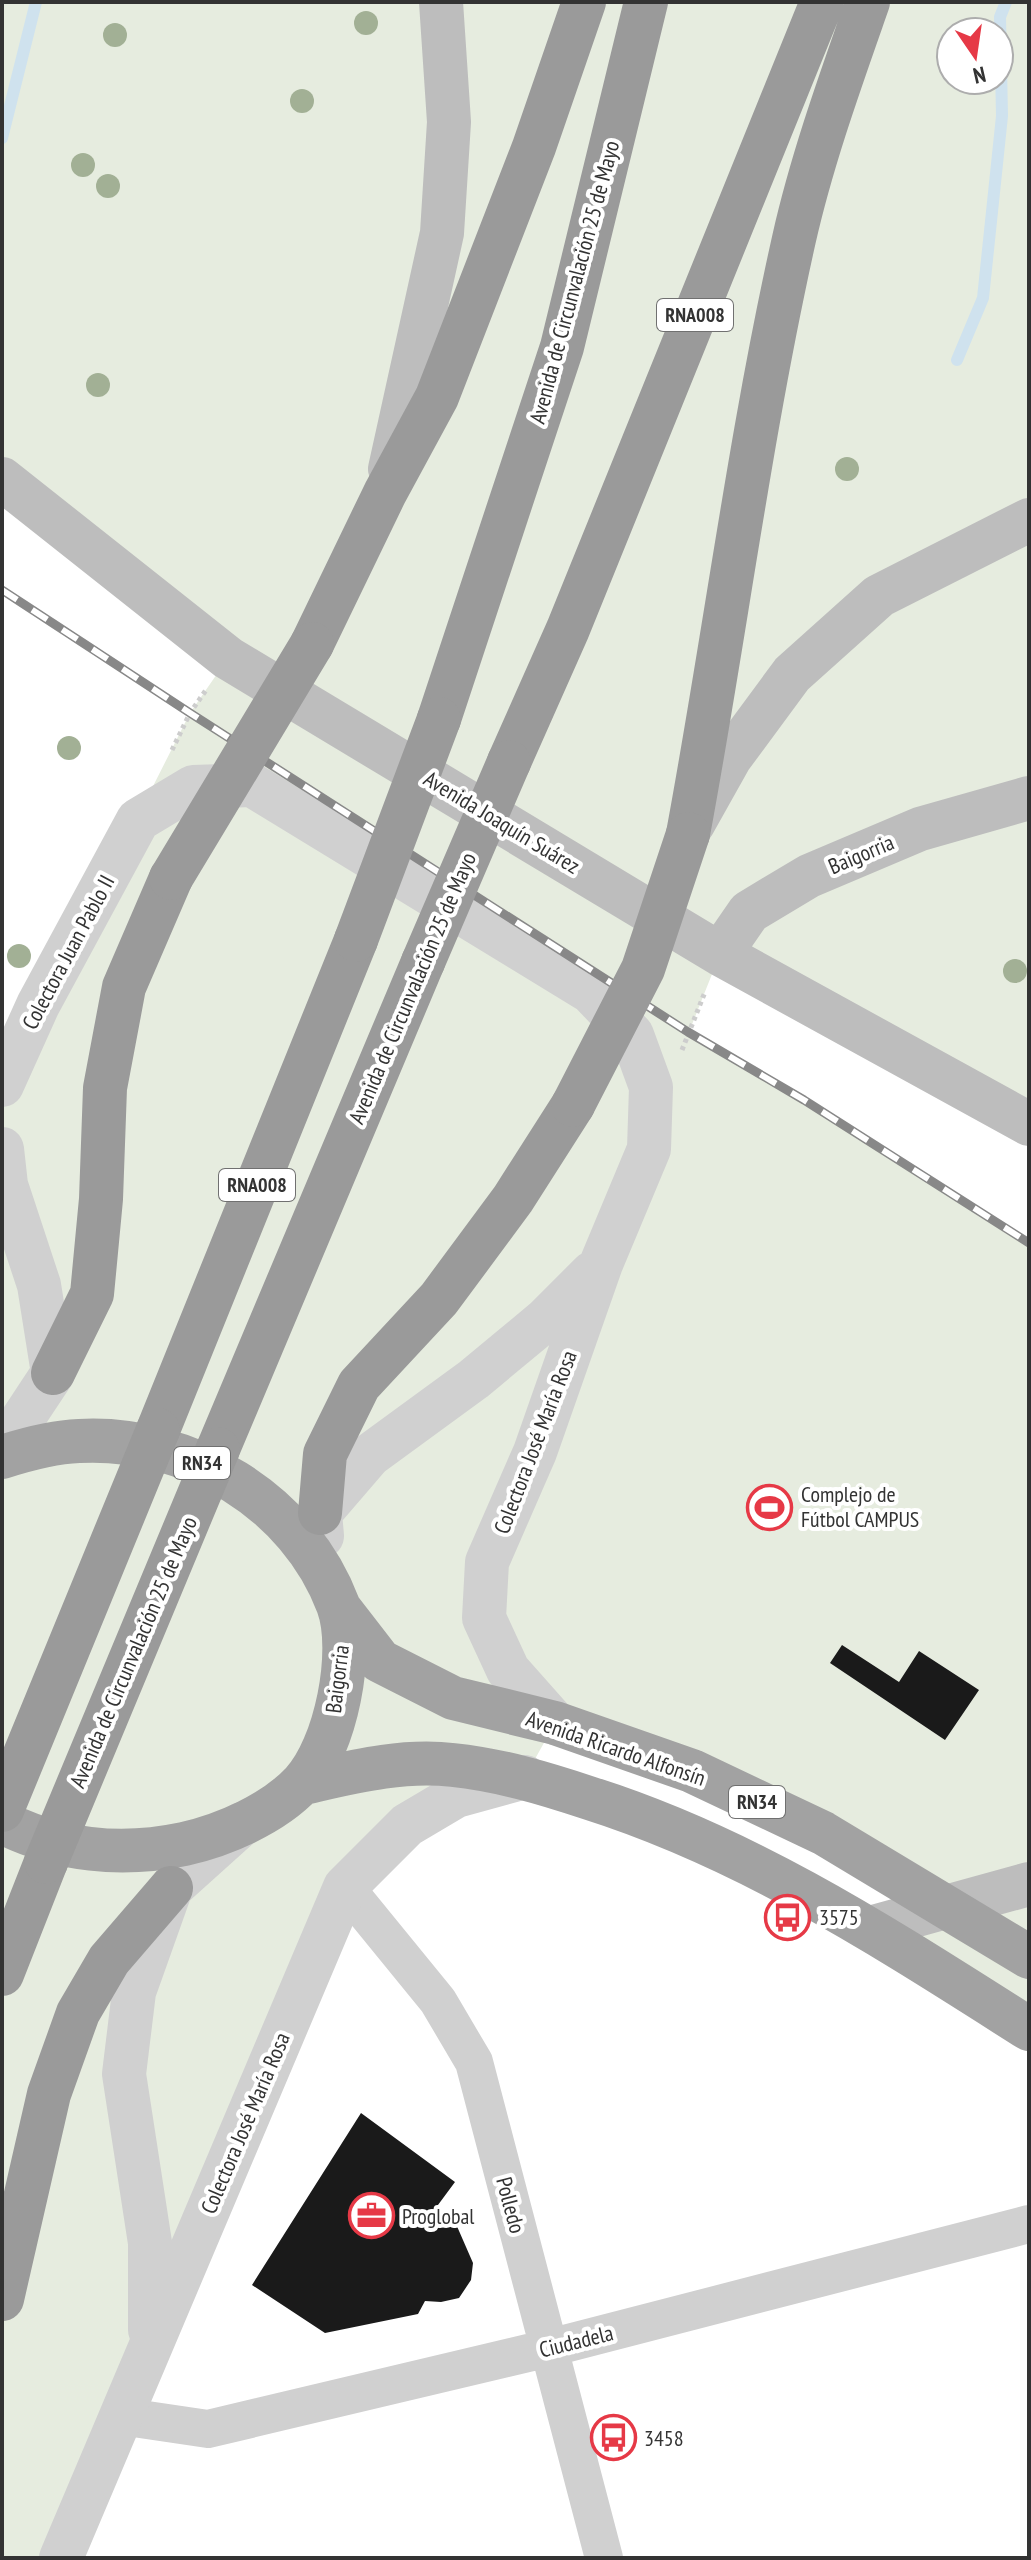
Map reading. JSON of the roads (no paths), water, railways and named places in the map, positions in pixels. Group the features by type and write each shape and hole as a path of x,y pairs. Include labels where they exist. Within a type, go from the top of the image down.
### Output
{"highway":[{"path":"53,1373 92,1294 101,1199 105,1088 124,987 171,878 312,644 385,493 437,397 534,147 584,2"},
{"name":"Avenida de Circunvalación 25 de Mayo","path":"2,1810 356,940 439,719 562,347 646,2"},
{"name":"Avenida de Circunvalación 25 de Mayo","path":"2,1974 218,1449 423,962 568,629 822,2"},
{"path":"320,1513 325,1454 359,1385 439,1299 513,1199 573,1105 643,969 688,834 758,409 795,235 841,79 868,2"},
{"name":"Baigorria","path":"2,1457 37,1446 79,1441 121,1442 162,1449 202,1463 239,1483 272,1509 301,1540 332,1591 345,1655 339,1703 325,1745 303,1783 243,1823 156,1850 110,1852 66,1845 22,1832 2,1822"},
{"name":"Avenida Ricardo Alfonsín","path":"332,1591 380,1661 453,1698 555,1723 692,1771 823,1833 1029,1957"},
{"name":"RN34","path":"303,1783 376,1766 451,1764 525,1777 645,1816 760,1867 870,1928 1029,2029"},
{"path":"2,2299 49,2094 78,2013 109,1960 171,1888"}],"main road":[{"path":"385,493 442,233 449,122 441,2"},
{"name":"Avenida Joaquín Suárez","path":"2,479 228,658 720,954 1029,1124"},
{"path":"688,834 730,758 792,674 879,596 1029,520"},
{"name":"Baigorria","path":"720,954 749,912 809,876 920,829 1029,798"},
{"path":"870,1928 1029,1884"}],"street":[{"name":"Colectora Juan Pablo II","path":"2,1085 38,1005 138,820 193,787 252,785 591,992 632,1035 651,1087 649,1149"},
{"path":"2,1149 6,1185 39,1285 53,1373 2,1450"},
{"name":"Colectora José María Rosa","path":"555,1723 508,1670 484,1618 487,1562 535,1452 601,1264 649,1149"},
{"path":"332,1591 320,1513 370,1455 474,1379 545,1320 601,1264"},
{"name":"Colectora José María Rosa","path":"61,2558 345,1887 407,1825 456,1796 525,1777"},
{"path":"150,2348 150,2243 124,2074 134,1992 171,1888 243,1823"},
{"name":"Polledo","path":"345,1887 438,2001 474,2062 604,2558"},
{"name":"Ciudadela","path":"120,2416 208,2429 549,2348 1029,2224"}],"waterway":[{"path":"2,138 36,2"},
{"path":"957,360 983,298 1002,116 1000,17 1006,2"}],"railway":[{"path":"2,590 688,1032 804,1100 1029,1243"}],"place":[{"name":"Complejo de Fútbol CAMPUS","path":"770,1507"},
{"name":"3575","path":"788,1917"},
{"name":"Proglobal","path":"371,2216"},
{"name":"3458","path":"613,2438"}]}
